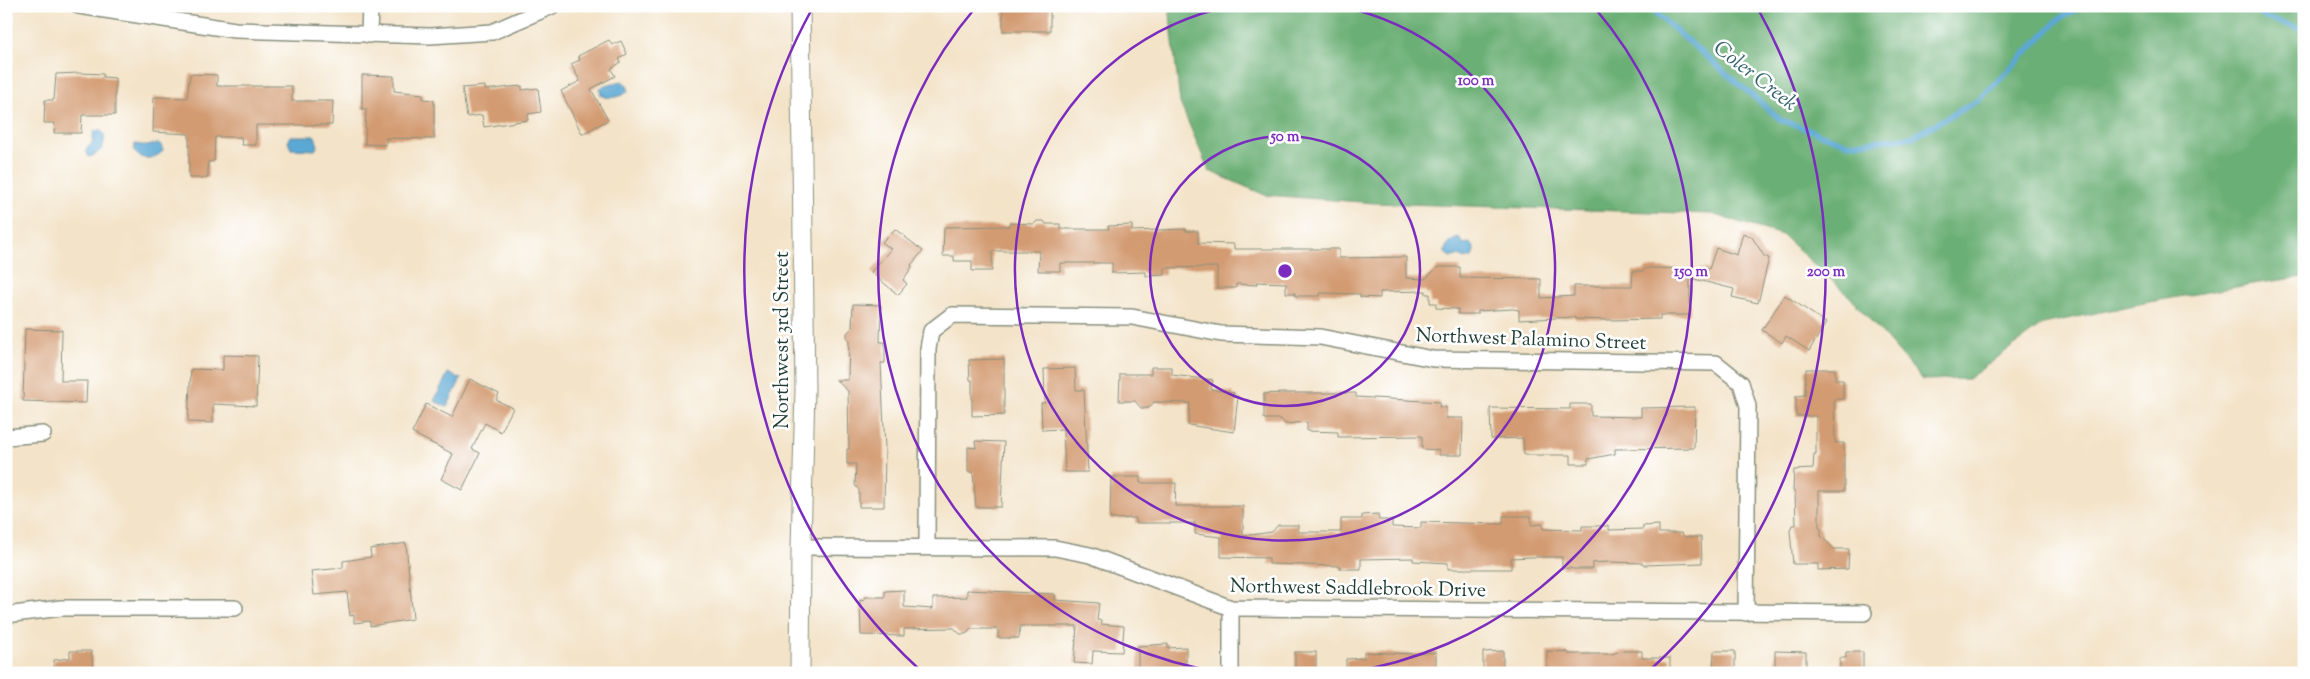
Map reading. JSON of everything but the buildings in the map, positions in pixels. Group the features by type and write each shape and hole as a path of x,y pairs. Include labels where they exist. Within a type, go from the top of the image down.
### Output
{"street":[{"path":"79,6 235,30 430,36 492,32 552,6"},
{"path":"369,35 370,6"},
{"name":"Northwest 3rd Street","path":"800,6 805,380 800,673"},
{"name":"Northwest Palamino Street","path":"926,546 928,349 930,331 952,315 1132,317 1221,334 1320,337 1433,359 1716,362 1741,383 1748,406 1746,613"},
{"path":"6,437 43,434"},
{"name":"Northwest Saddlebrook Drive","path":"801,547 1055,548 1090,555 1231,608 1864,613"},
{"path":"6,615 61,608 235,608"},
{"path":"1231,608 1231,673"}],"green space":[{"path":"1169,6 2304,6 2304,277 2149,302 2043,324 1968,379 1923,380 1850,297 1782,235 1712,214 1374,203 1265,195 1209,171 1180,103"}],"water":[{"path":"622,81 628,86 628,91 625,93 611,98 601,95 600,89 605,85"},
{"path":"99,130 104,134 103,146 99,152 89,157 85,150 92,143 94,131"},
{"path":"291,136 315,136 318,146 315,150 291,149 288,142"},
{"path":"158,143 163,151 152,158 144,158 134,151 135,144 148,146"},
{"path":"1459,238 1464,244 1469,243 1473,247 1472,257 1464,259 1459,256 1450,257 1445,253 1449,243"},
{"path":"448,373 461,379 447,407 434,401"}],"waterway":[{"name":"Coler Creek","path":"1644,6 1654,12 1781,120 1848,144 1912,137 1979,100 2059,19 2083,6"},
{"name":"Coler Creek","path":"2250,6 2266,18 2304,30"}]}
